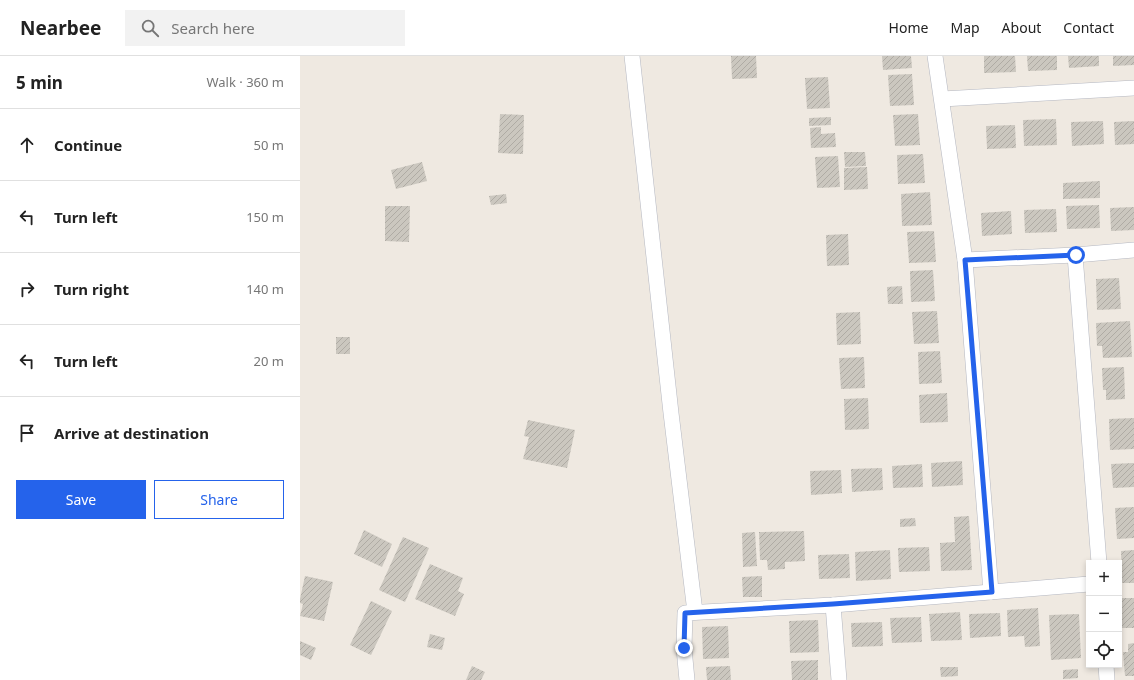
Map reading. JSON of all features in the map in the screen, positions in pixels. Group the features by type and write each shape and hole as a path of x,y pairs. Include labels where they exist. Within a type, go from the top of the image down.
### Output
{"street":[{"path":"632,56 671,413 695,612"},
{"path":"935,56 965,260 992,592"},
{"path":"942,99 1134,88"},
{"path":"965,260 1076,255 1134,250"},
{"path":"1076,255 1099,560"},
{"path":"687,680 684,648 685,613 833,604 1086,584"},
{"path":"833,604 839,680"},
{"path":"1106,668 1107,680"}],"building":[{"path":"731,56 756,56 757,78 732,79"},
{"path":"882,56 911,56 912,68 883,70"},
{"path":"984,56 1015,56 1016,72 984,73"},
{"path":"1027,56 1057,56 1057,70 1028,71"},
{"path":"1068,56 1099,56 1099,66 1069,68"},
{"path":"1113,56 1134,56 1134,65 1113,66"},
{"path":"912,74 914,105 890,106 888,75"},
{"path":"828,77 830,108 807,109 805,78"},
{"path":"500,114 524,115 523,154 498,153"},
{"path":"918,114 920,145 895,146 893,115"},
{"path":"831,117 831,125 809,126 809,118"},
{"path":"1056,119 1057,145 1024,146 1023,120"},
{"path":"1103,121 1104,144 1072,146 1071,122"},
{"path":"1134,121 1134,144 1115,145 1114,122"},
{"path":"1015,125 1016,148 987,149 986,126"},
{"path":"821,127 821,134 835,133 836,147 811,148 810,128"},
{"path":"844,152 865,152 866,166 845,167"},
{"path":"923,154 925,183 898,184 897,155"},
{"path":"838,156 840,187 817,188 815,157"},
{"path":"422,162 427,181 396,189 391,170"},
{"path":"867,167 868,189 844,190 844,168"},
{"path":"1100,181 1100,198 1063,199 1063,183"},
{"path":"930,192 932,225 902,226 901,194"},
{"path":"506,194 507,203 491,205 489,196"},
{"path":"1099,205 1100,228 1067,229 1066,206"},
{"path":"385,206 410,206 409,242 385,241"},
{"path":"1134,207 1134,230 1111,231 1110,208"},
{"path":"1056,209 1057,232 1025,233 1024,210"},
{"path":"1011,211 1012,234 982,236 981,213"},
{"path":"934,231 936,262 909,263 907,232"},
{"path":"848,234 849,265 827,266 826,235"},
{"path":"933,270 935,301 911,302 910,271"},
{"path":"1119,278 1121,309 1097,310 1096,279"},
{"path":"902,286 903,304 888,304 887,287"},
{"path":"937,311 939,343 914,344 912,312"},
{"path":"860,312 861,344 837,345 836,313"},
{"path":"1130,321 1132,357 1103,358 1102,346 1097,346 1096,323"},
{"path":"336,337 350,337 350,354 336,354"},
{"path":"940,351 942,383 919,384 918,352"},
{"path":"864,357 865,388 841,389 839,358"},
{"path":"1124,367 1125,399 1106,400 1106,390 1103,390 1102,368"},
{"path":"947,393 948,422 920,423 919,395"},
{"path":"868,398 869,429 845,430 844,399"},
{"path":"1134,418 1134,449 1110,450 1109,419"},
{"path":"528,420 575,430 567,468 523,459 529,437 524,436"},
{"path":"962,461 963,485 932,487 931,463"},
{"path":"1134,463 1134,487 1113,488 1111,464"},
{"path":"922,464 923,487 893,488 892,466"},
{"path":"882,468 883,490 852,492 851,469"},
{"path":"841,470 842,493 811,495 810,471"},
{"path":"1134,507 1134,538 1117,539 1115,508"},
{"path":"969,516 972,570 941,571 940,543 955,542 954,517"},
{"path":"915,518 916,526 900,527 900,519"},
{"path":"364,530 392,544 382,567 354,554"},
{"path":"804,531 805,561 785,562 785,569 768,570 767,560 760,560 759,532"},
{"path":"755,532 757,566 743,567 742,533"},
{"path":"403,537 429,548 405,602 379,590"},
{"path":"929,547 930,571 899,572 898,548"},
{"path":"890,550 891,579 856,581 855,552"},
{"path":"1134,550 1134,583 1122,583 1121,551"},
{"path":"849,554 850,578 819,579 818,555"},
{"path":"430,564 463,578 458,591 464,594 455,616 415,599"},
{"path":"305,576 333,582 324,621 300,616 303,604 300,603 300,599"},
{"path":"762,576 762,597 743,597 742,577"},
{"path":"1122,598 1134,598 1134,628 1122,628"},
{"path":"371,601 392,611 371,655 350,645"},
{"path":"1038,608 1040,646 1025,647 1024,636 1008,637 1007,610"},
{"path":"960,612 962,640 931,641 929,614"},
{"path":"1000,613 1001,636 970,638 969,614"},
{"path":"1079,614 1081,658 1051,660 1049,615"},
{"path":"921,617 922,642 892,643 890,618"},
{"path":"818,620 819,652 790,653 789,621"},
{"path":"882,622 883,646 852,647 851,623"},
{"path":"728,626 729,658 703,659 702,627"},
{"path":"430,634 445,638 442,650 427,647"},
{"path":"300,641 316,648 311,660 300,655"},
{"path":"1134,643 1134,676 1125,676 1123,652 1128,652 1128,644"},
{"path":"818,660 818,680 792,680 791,661"},
{"path":"472,666 485,672 481,680 466,680"},
{"path":"730,666 731,680 707,680 706,667"},
{"path":"940,667 958,667 958,676 941,677"},
{"path":"1078,669 1078,678 1063,679 1063,670"}],"route":[{"path":"684,648 685,613 992,592 965,260 1076,255"}]}
